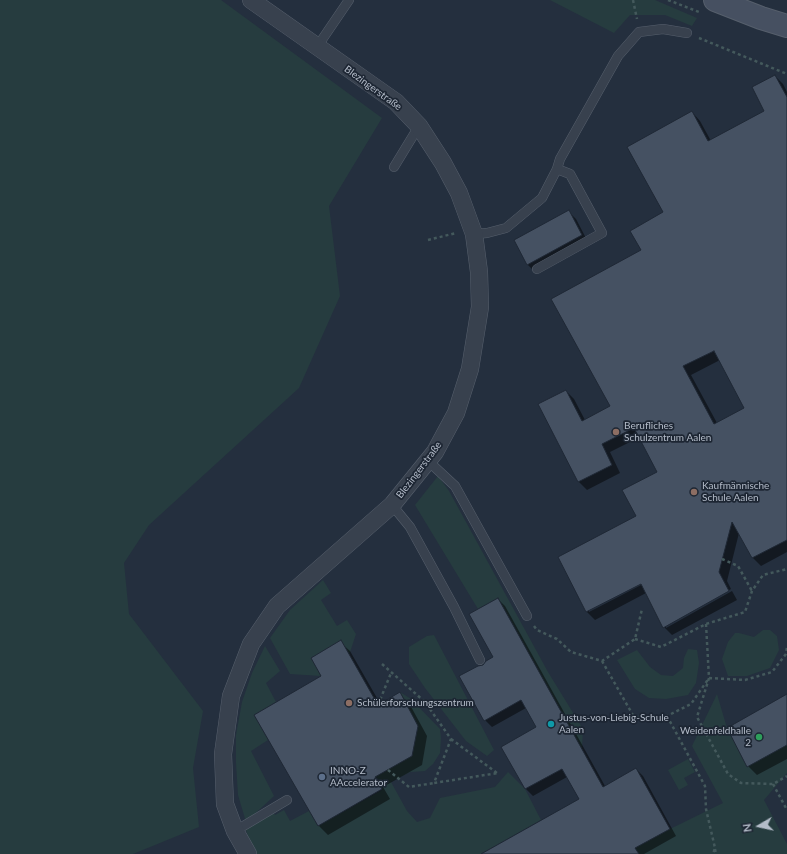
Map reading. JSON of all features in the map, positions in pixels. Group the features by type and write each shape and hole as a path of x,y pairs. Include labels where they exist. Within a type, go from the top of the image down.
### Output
{"main road":[{"path":"715,0 761,18 787,26"}],"street":[{"name":"Blezingerstraße","path":"248,854 235,831 225,804 224,754 231,696 251,644 277,606 392,505 435,452 456,413 470,369 480,307 479,272 473,232 456,187 443,163 419,126 396,102 251,0"}],"lane":[{"path":"317,47 349,0"},
{"path":"473,232 487,233 506,228 528,212 542,198 557,169 560,158 618,56 639,32 663,29 687,33"},
{"path":"394,167 419,126"},
{"path":"537,269 602,233 570,174 557,169"},
{"path":"427,460 455,486 527,616"},
{"path":"392,505 410,527 454,607 480,660"},
{"path":"235,831 287,800"}],"path":[{"path":"633,0 639,32"},
{"path":"687,33 787,74"},
{"path":"428,240 473,232"},
{"path":"722,559 738,566 752,591"},
{"path":"636,639 661,647 706,624 745,612 752,591 763,575 787,569"},
{"path":"602,661 636,639 642,609"},
{"path":"527,616 537,630 557,639 571,652 602,661 634,717 667,716 691,704 709,678"},
{"path":"706,624 709,678 697,718 728,774 741,783 773,784 787,776"},
{"path":"709,678 746,680 772,672 786,654 787,647"},
{"path":"382,664 425,702 451,739 498,773 409,787 388,770"},
{"path":"378,705 391,673"},
{"path":"667,716 705,786 706,809 716,854"},
{"path":"434,783 451,739"},
{"path":"773,784 787,810"},
{"path":"713,854 715,848"}],"green space":[{"path":"0,0 221,0 382,118 329,206 340,296 299,388 149,525 124,563 129,614 203,711 193,768 199,827 133,854 0,854"},
{"path":"550,0 655,0 697,18 692,26 665,15 630,15 614,33"},
{"path":"438,476 449,491 548,672 583,729 582,749 498,598 478,609 415,505"},
{"path":"323,580 331,593 321,600 337,626 347,620 356,634 349,655 340,641 311,658 321,676 290,674 270,638 290,610"},
{"path":"763,630 770,630 777,636 779,650 770,668 747,676 728,676 722,659 728,642 735,633 754,637"},
{"path":"434,635 494,750 487,756 466,741 425,688 409,664 409,647 427,636"},
{"path":"265,646 280,671 266,683 276,702 254,715 268,740 251,751 274,796 246,822 238,795 236,735 242,702 252,673"},
{"path":"688,649 697,650 699,663 696,683 688,695 666,699 649,698 635,689 617,660 637,650 650,667 661,675 673,676 683,668 684,658"},
{"path":"400,692 411,699 440,729 440,753 433,764 425,771 410,772 391,782 407,811 417,822 430,818 440,798 495,787 508,772 525,789 541,820 481,854 254,854 245,827 271,809 275,815 284,810 290,821 309,811 318,826 382,790 375,777 412,756 418,726"},
{"path":"717,694 727,728 747,766 787,745 787,773 764,800 787,844 787,854 639,854 635,848 723,803 692,746"},
{"path":"688,759 695,772 684,778 688,785 679,790 668,770"}],"building":[{"path":"775,75 787,97 787,540 752,558 732,522 719,572 729,591 663,628 641,584 586,612 558,557 636,516 622,490 657,472 634,428 602,444 612,465 578,482 538,404 566,390 582,421 610,406 551,299 641,250 630,231 663,212 627,147 692,111 708,141 764,111 752,87","holes":["714,351 744,408 714,424 683,366"]},
{"path":"569,210 582,235 527,265 514,240"},
{"name":"Justus-von-Liebig-Schule Aalen","path":"498,598 603,787 636,768 670,829 635,848 639,854 481,854 579,799 562,769 525,789 501,747 536,727 521,700 484,721 459,676 483,665 486,661 493,657 469,614"},
{"path":"341,640 378,705 400,692 418,726 412,756 375,777 382,789 318,826 254,715 321,676 311,658"},
{"name":"Weidenfeldhalle 2","path":"787,694 787,745 747,767 727,728"}],"place":[{"name":"Berufliches Schulzentrum Aalen","path":"616,432"},
{"name":"Kaufmännische Schule Aalen","path":"694,492"},
{"name":"Schülerforschungszentrum","path":"349,703"},
{"name":"Justus-von-Liebig-Schule Aalen","path":"551,724"},
{"name":"Weidenfeldhalle 2","path":"759,737"},
{"name":"INNO-Z AAccelerator","path":"322,777"}]}
